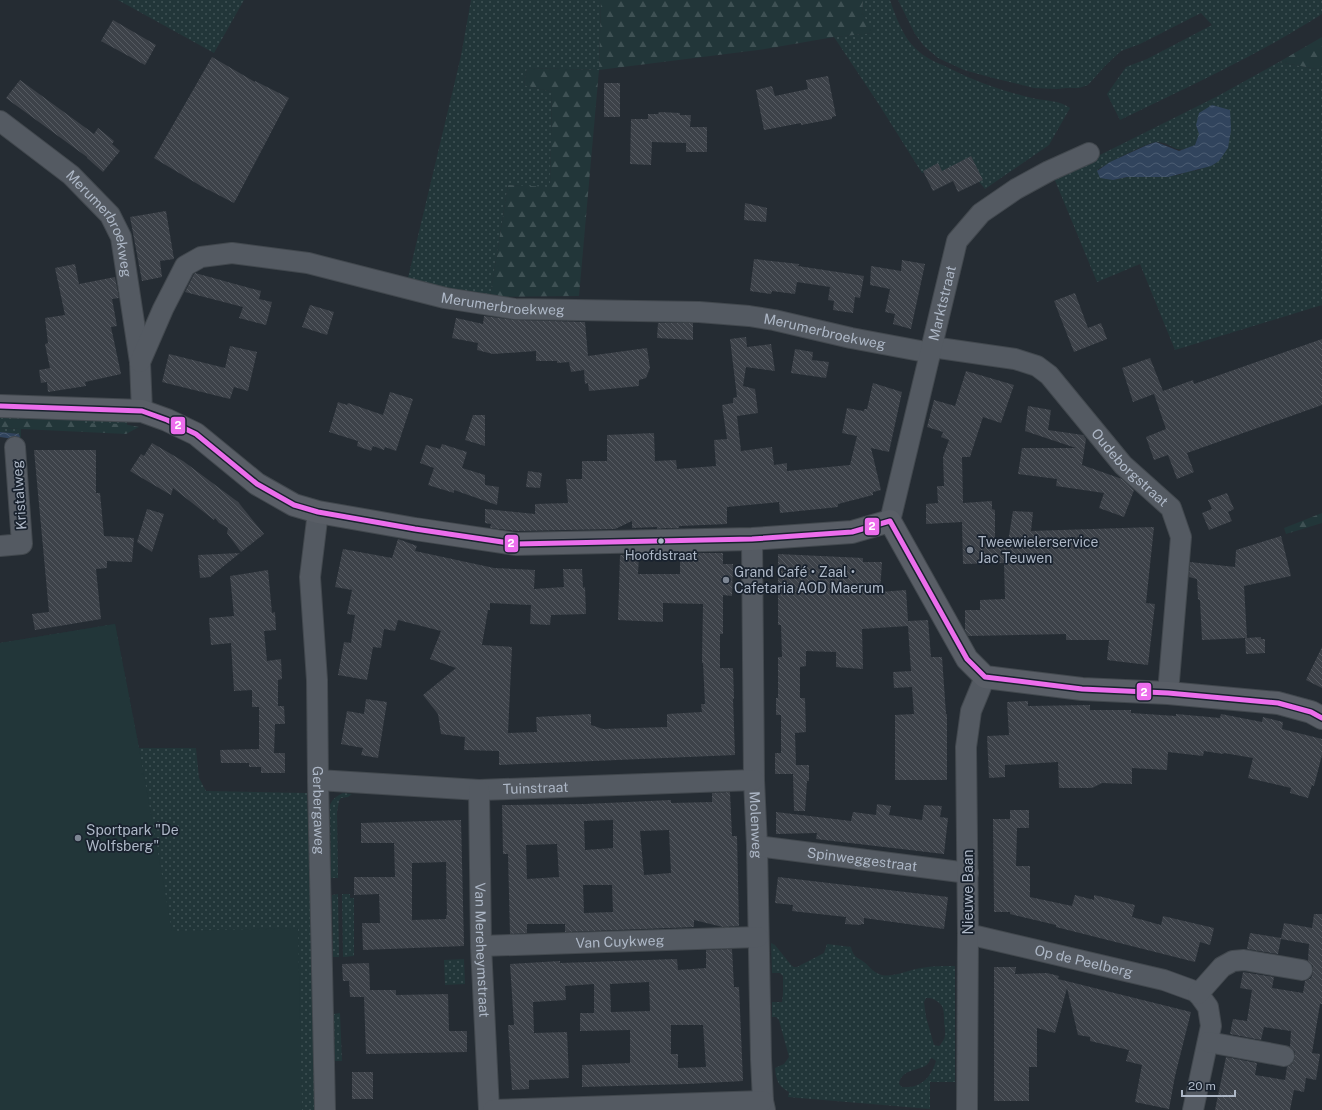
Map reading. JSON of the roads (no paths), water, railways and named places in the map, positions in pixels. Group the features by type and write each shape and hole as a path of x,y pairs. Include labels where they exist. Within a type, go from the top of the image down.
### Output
{"street":[{"name":"Merumerbroekweg","path":"0,121 71,175 110,215 121,237 140,362 142,411"},
{"name":"Marktstraat","path":"890,521 958,241 981,214 1016,189 1049,171 1089,153"},
{"name":"Merumerbroekweg","path":"140,362 163,309 185,266 201,257 232,253 308,263 445,298 515,309 699,312 750,316 774,320 850,338 931,350"},
{"name":"Oudeborgstraat","path":"931,350 1015,359 1037,366 1049,375 1123,465 1171,508 1181,537 1168,693"},
{"path":"0,406 142,411 167,420 196,434 257,484 294,504 318,512 415,529 516,544 752,540 852,532 890,521 967,659 985,677 1082,689 1168,693 1278,702 1311,712 1322,718"},
{"name":"Kristalweg","path":"0,546 22,544 15,447"},
{"name":"Gerbergaweg","path":"318,512 310,577 317,680 325,1110"},
{"name":"Molenweg","path":"752,540 754,780 757,846 761,1059 764,1106"},
{"name":"Nieuwe Baan","path":"967,1110 968,873 966,747 971,710 985,677"},
{"name":"Tuinstraat","path":"318,780 479,790 754,780"},
{"name":"Van Mereheymstraat","path":"479,790 481,946 489,1110"},
{"name":"Spinweggestraat","path":"757,846 968,873"},
{"name":"Op de Peelberg","path":"968,934 1164,980 1198,994"},
{"name":"Van Cuykweg","path":"481,946 758,937"},
{"path":"1193,1110 1211,1026 1208,1007 1198,994 1222,967 1233,961 1244,960 1302,970"},
{"path":"1208,1042 1284,1056"},
{"path":"493,1110 764,1106"}],"water":[{"path":"1212,105 1230,110 1231,130 1228,148 1219,161 1211,166 1168,177 1127,177 1113,180 1100,178 1097,171 1110,162 1147,145 1156,142 1179,151 1195,145 1199,134 1196,125 1199,113"},
{"path":"0,432 19,434 20,437 14,439 0,437"}],"place":[{"name":"Hoofdstraat","path":"661,541"},
{"name":"Tweewielerservice Jac Teuwen","path":"970,550"},
{"name":"Grand Café • Zaal • Cafetaria AOD Maerum","path":"726,580"},
{"name":"Sportpark \"De Wolfsberg\"","path":"78,838"}]}
